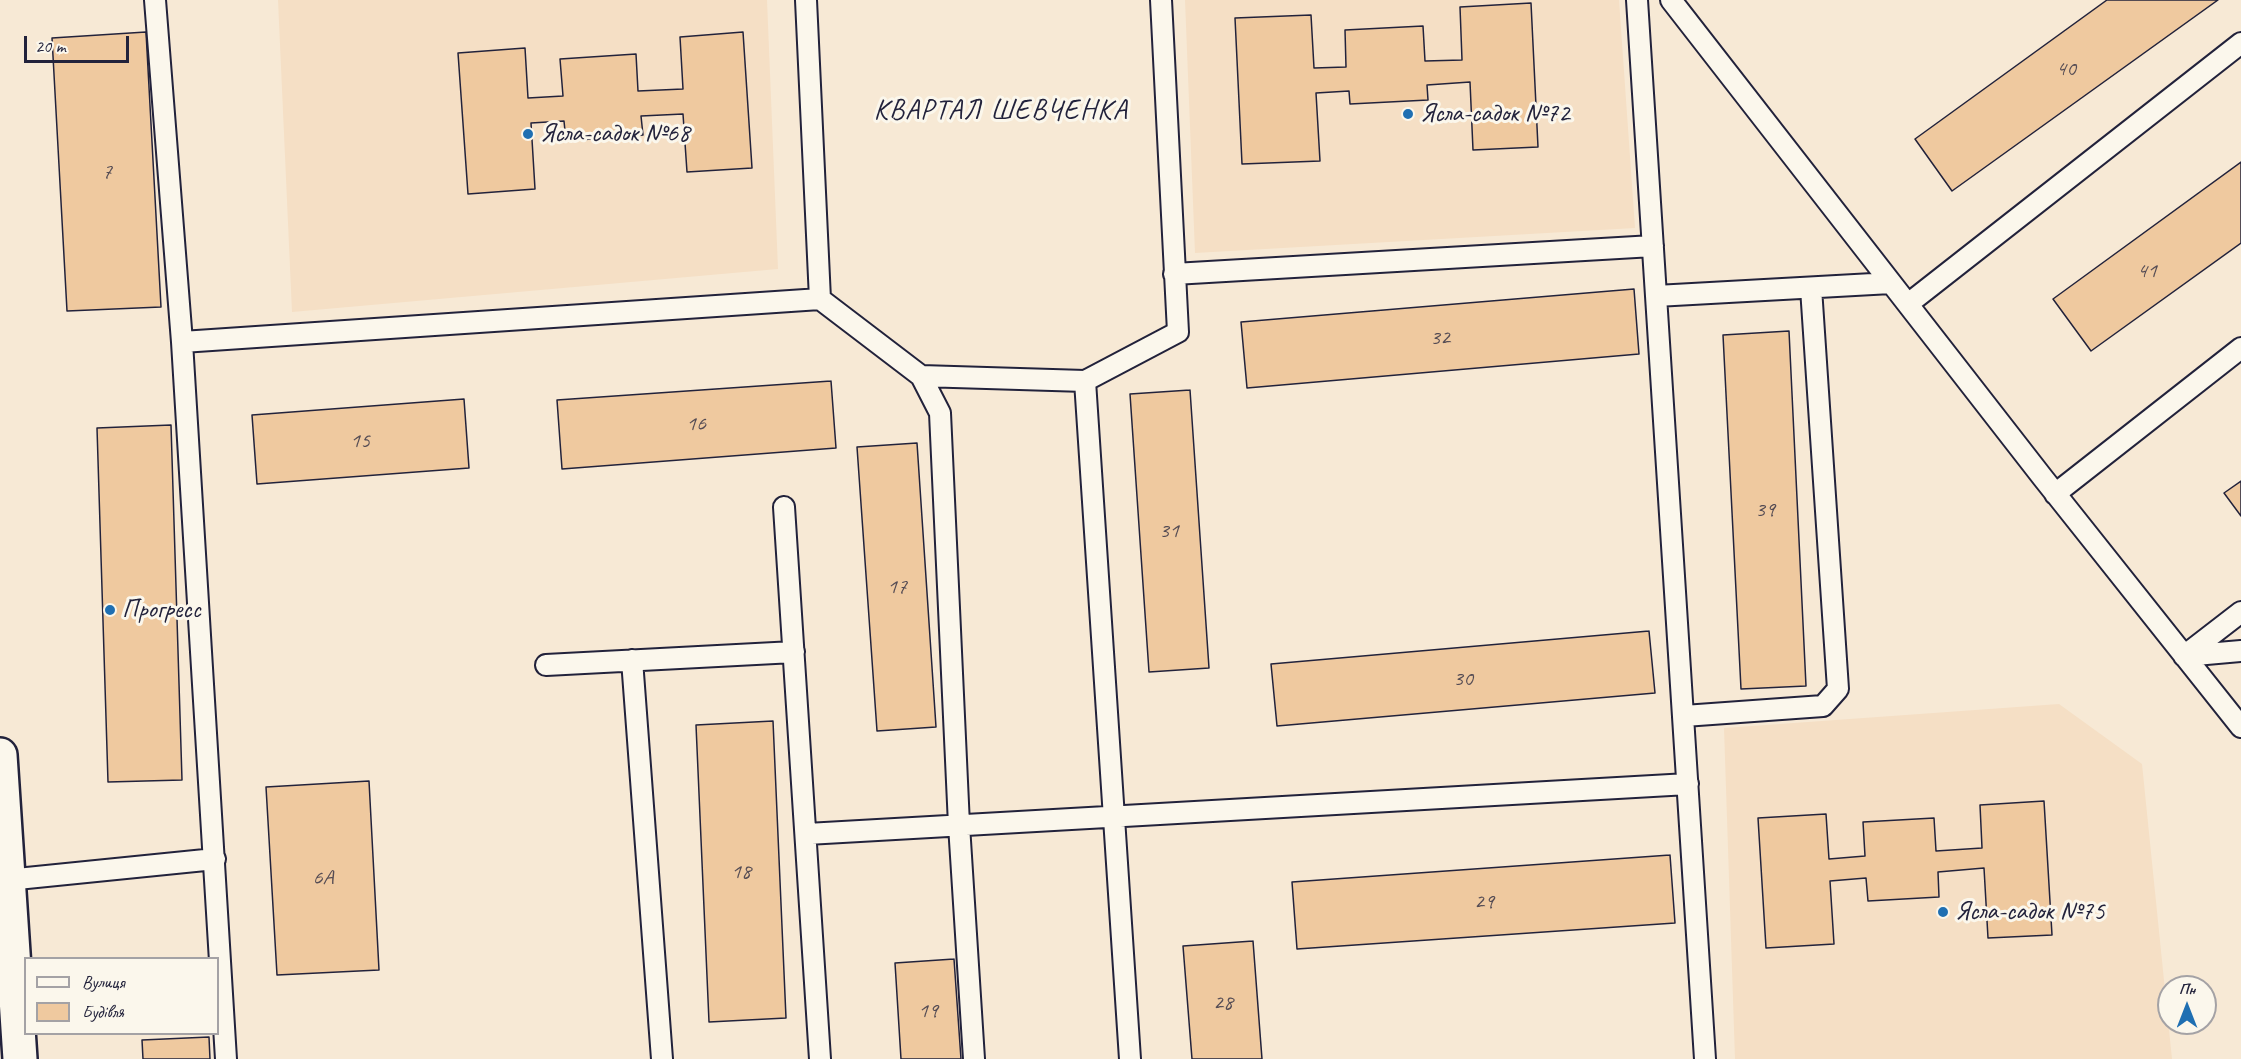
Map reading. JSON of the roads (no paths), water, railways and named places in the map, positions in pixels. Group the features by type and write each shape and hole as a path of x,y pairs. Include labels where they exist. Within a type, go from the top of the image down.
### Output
{"street":[{"path":"0,755 20,1059"}],"lane":[{"path":"155,0 182,342 226,1059"},
{"path":"806,0 819,299"},
{"path":"921,376 1085,381 1178,332 1161,0"},
{"path":"1637,0 1705,1059"},
{"path":"1671,0 2055,494 2241,727"},
{"path":"1908,304 2241,43"},
{"path":"1174,274 1653,246"},
{"path":"1656,296 1892,283"},
{"path":"1684,716 1823,706 1838,689 1811,288"},
{"path":"182,342 819,299 921,376 940,413 959,825 974,1059"},
{"path":"2055,494 2241,348"},
{"path":"1085,381 1130,1059"},
{"path":"784,507 820,1059"},
{"path":"2184,656 2241,612"},
{"path":"2184,656 2241,651"},
{"path":"546,665 794,652"},
{"path":"632,660 662,1059"},
{"path":"807,834 1688,784"},
{"path":"7,880 215,859"}],"place":[{"name":"Ясла-садок №72","path":"1408,114"},
{"name":"Ясла-садок №68","path":"528,134"},
{"name":"Прогресс","path":"110,610"},
{"name":"Ясла-садок №75","path":"1943,912"}],"district":[{"name":"КВАРТАЛ ШЕВЧЕНКА","path":"1001,112"}]}
